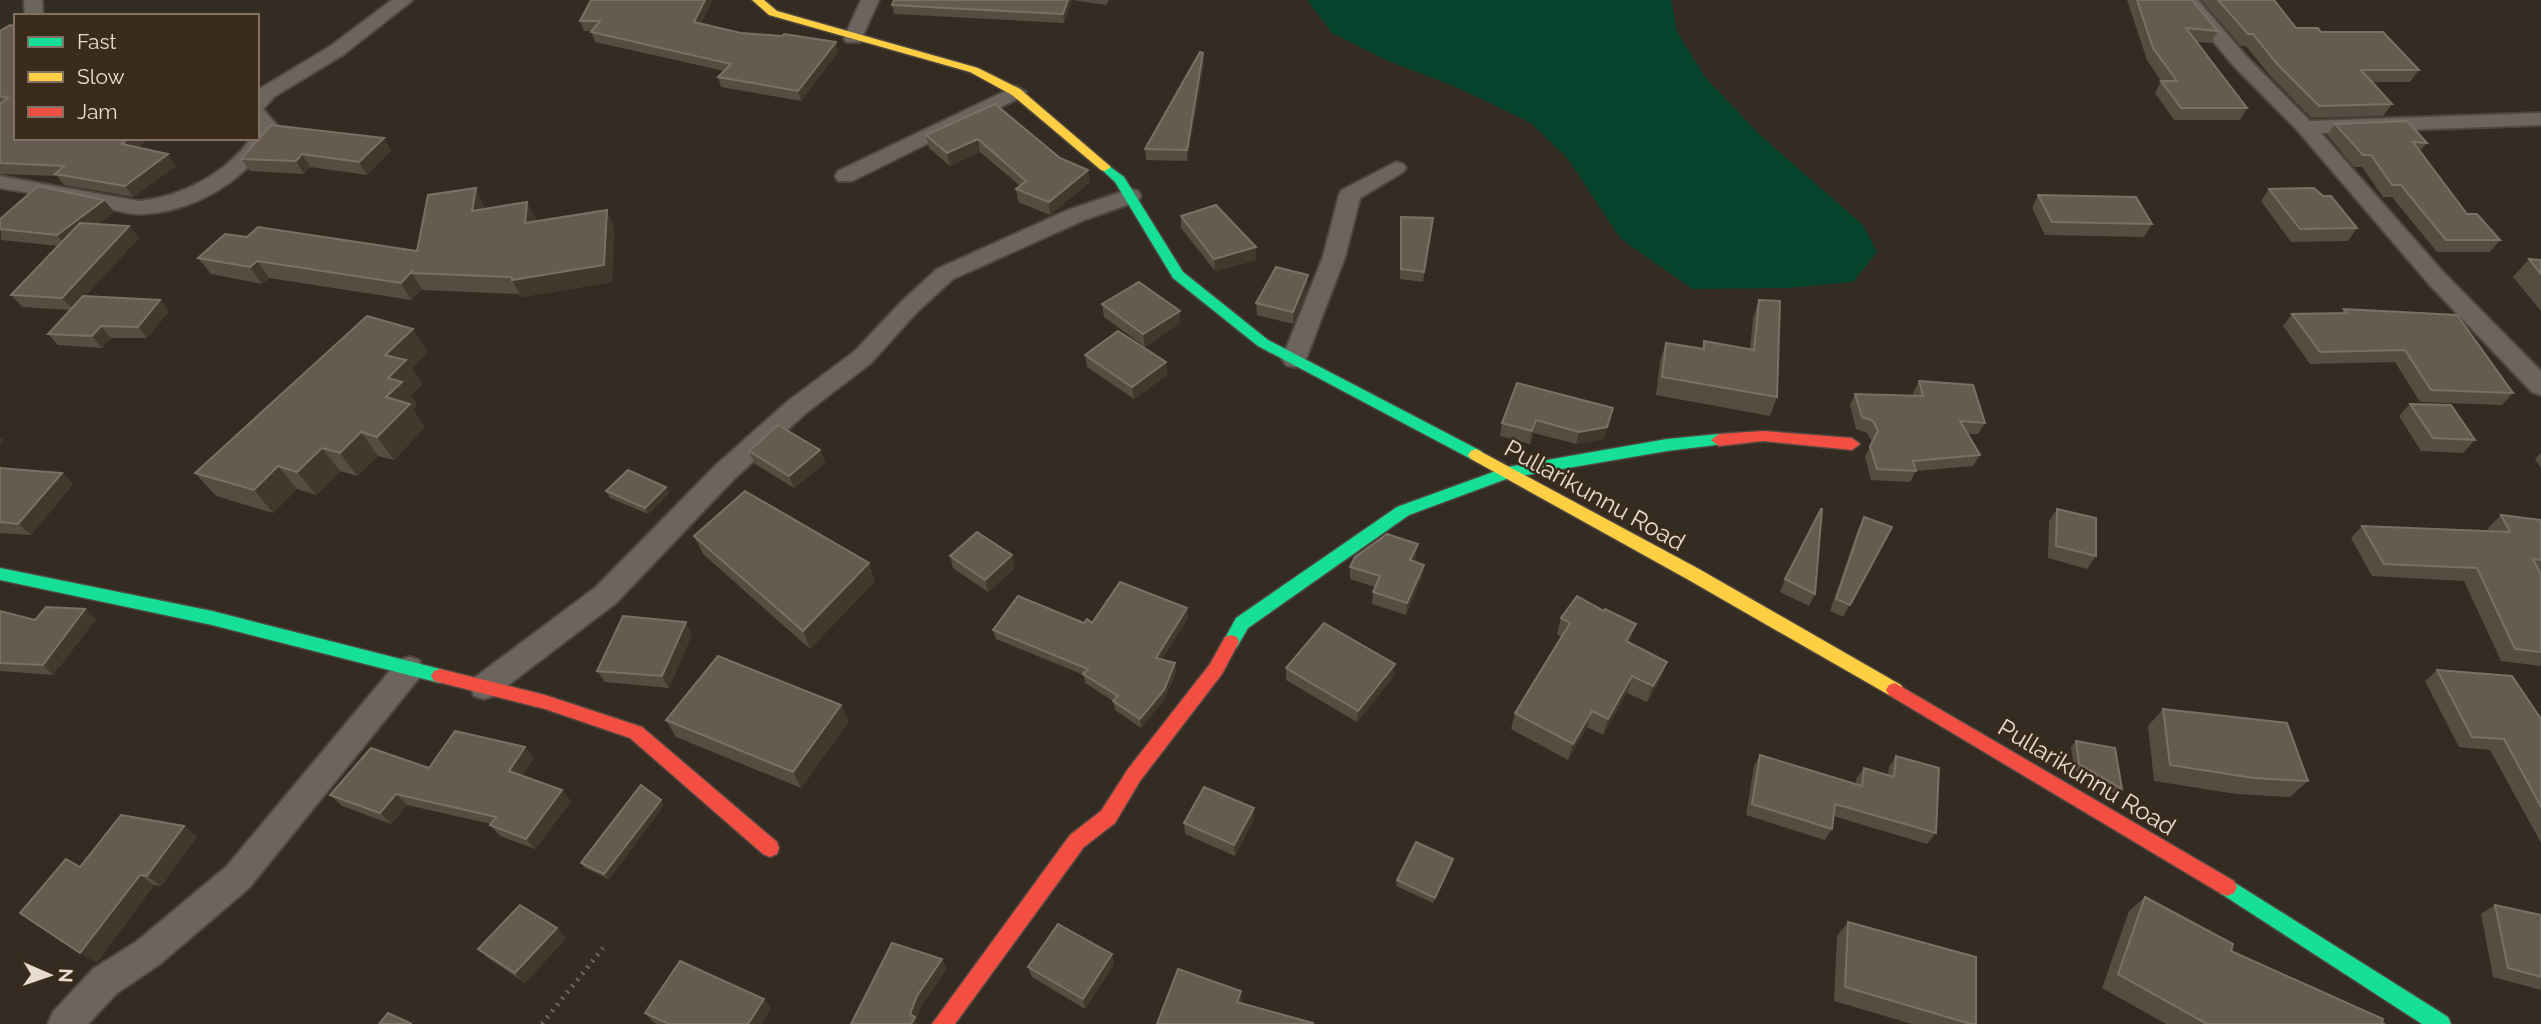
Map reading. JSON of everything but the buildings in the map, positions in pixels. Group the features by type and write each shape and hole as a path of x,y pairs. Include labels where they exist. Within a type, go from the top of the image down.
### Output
{"main road":[{"name":"Pullarikunnu Road","path":"757,0 773,13 853,38 974,70 1016,92 1120,180 1178,275 1263,343 1693,574 1970,733 2229,888 2441,1024"},
{"path":"942,1024 1077,841 1108,817 1134,775 1216,669 1242,623 1403,511 1507,472 1667,446 1763,436 1852,444"},
{"path":"0,574 212,618 545,702 636,732 770,848"}],"street":[{"path":"259,103 268,92 336,51 404,0"},
{"path":"853,38 870,0"},
{"path":"2188,0 2239,60 2305,127 2436,278 2541,386"},
{"path":"845,176 1016,92"},
{"path":"0,181 142,208 184,197 220,179 248,156 264,138 267,125 259,116"},
{"path":"2305,127 2541,119"},
{"path":"1294,359 1334,257 1350,195 1396,168"},
{"path":"484,687 606,595 725,472 797,407 863,357 909,307 945,274 1076,215 1130,196"},
{"path":"65,1024 105,981 148,953 238,877 409,669"}],"path":[{"path":"542,1024 603,948"}],"green space":[{"path":"1307,0 1671,0 1677,32 1705,77 1759,134 1863,225 1877,252 1853,282 1787,288 1692,289 1620,238 1568,159 1531,123 1456,87 1388,61 1332,33"}],"traffic: fast":[{"path":"1105,167 1120,180 1178,275 1263,343 1476,455"},
{"path":"1231,642 1242,623 1403,511 1507,473 1667,445 1719,440"},
{"path":"0,574 212,618 440,676"},
{"path":"2227,887 2441,1024"}],"traffic: slow":[{"path":"757,0 773,13 974,70 1016,92 1105,167"},
{"path":"1476,455 1693,574 1895,690"}],"traffic: jam":[{"path":"1719,440 1763,436 1852,444"},
{"path":"942,1024 1077,841 1108,817 1134,775 1216,669 1231,642"},
{"path":"440,676 545,702 636,732 770,848"},
{"path":"1895,690 2227,887"}]}
